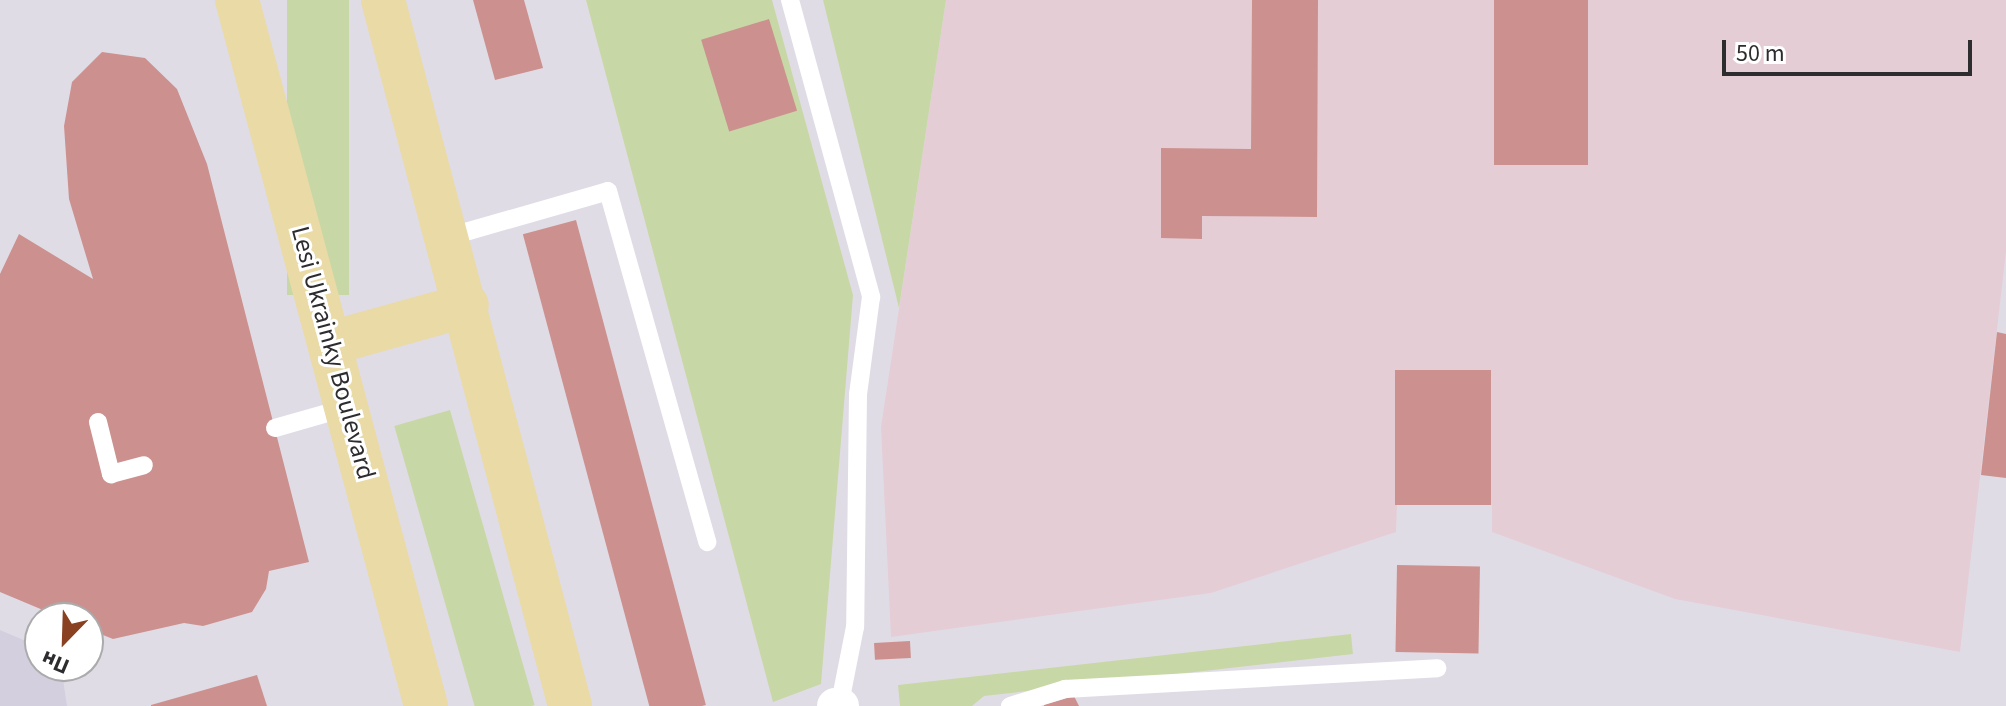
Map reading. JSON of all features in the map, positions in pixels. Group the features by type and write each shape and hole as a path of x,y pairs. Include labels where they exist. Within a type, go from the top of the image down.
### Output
{"main road":[{"name":"Lesi Ukrainky Boulevard","path":"237,0 426,706"},
{"path":"383,0 467,305 570,706"},
{"path":"331,343 467,305"}],"lane":[{"path":"790,0 871,297 858,394 855,627 840,705"},
{"path":"448,237 608,191 707,542"},
{"path":"275,428 348,407"},
{"path":"98,422 111,474 144,465"},
{"path":"1010,706 1065,689 1437,668"}],"shaded area":[{"path":"946,0 2006,0 2006,251 1960,652 1675,599 1492,532 1492,505 1397,505 1396,532 1211,593 891,637 881,427"},
{"path":"0,630 24,640 24,682 63,682 67,706 0,706"}],"green space":[{"path":"287,0 349,0 349,295 287,295"},
{"path":"586,0 772,0 853,295 821,684 773,702"},
{"path":"823,0 946,0 899,308"},
{"path":"450,410 535,705 475,706 394,426"},
{"path":"1351,634 1353,654 984,696 972,706 900,706 898,685"}],"building":[{"path":"473,0 524,0 543,68 495,80"},
{"path":"1252,0 1318,0 1317,217 1202,216 1202,239 1161,238 1161,148 1251,149"},
{"path":"1494,0 1588,0 1588,165 1494,165"},
{"path":"769,19 797,111 729,132 701,40"},
{"path":"102,52 145,58 177,89 207,164 309,562 269,571 266,589 252,612 203,626 184,623 113,639 104,635 104,602 24,602 0,592 0,274 19,234 93,279 69,199 64,126 72,82"},
{"path":"576,220 706,705 649,706 523,234"},
{"path":"1997,332 2006,334 2006,478 1981,475"},
{"path":"1395,370 1491,370 1491,505 1395,505"},
{"path":"1397,565 1480,566 1478,653 1395,652"},
{"path":"910,641 911,658 875,660 874,643"},
{"path":"257,675 267,706 151,706 151,705"},
{"path":"1074,696 1079,706 1044,706 1044,705"}]}
